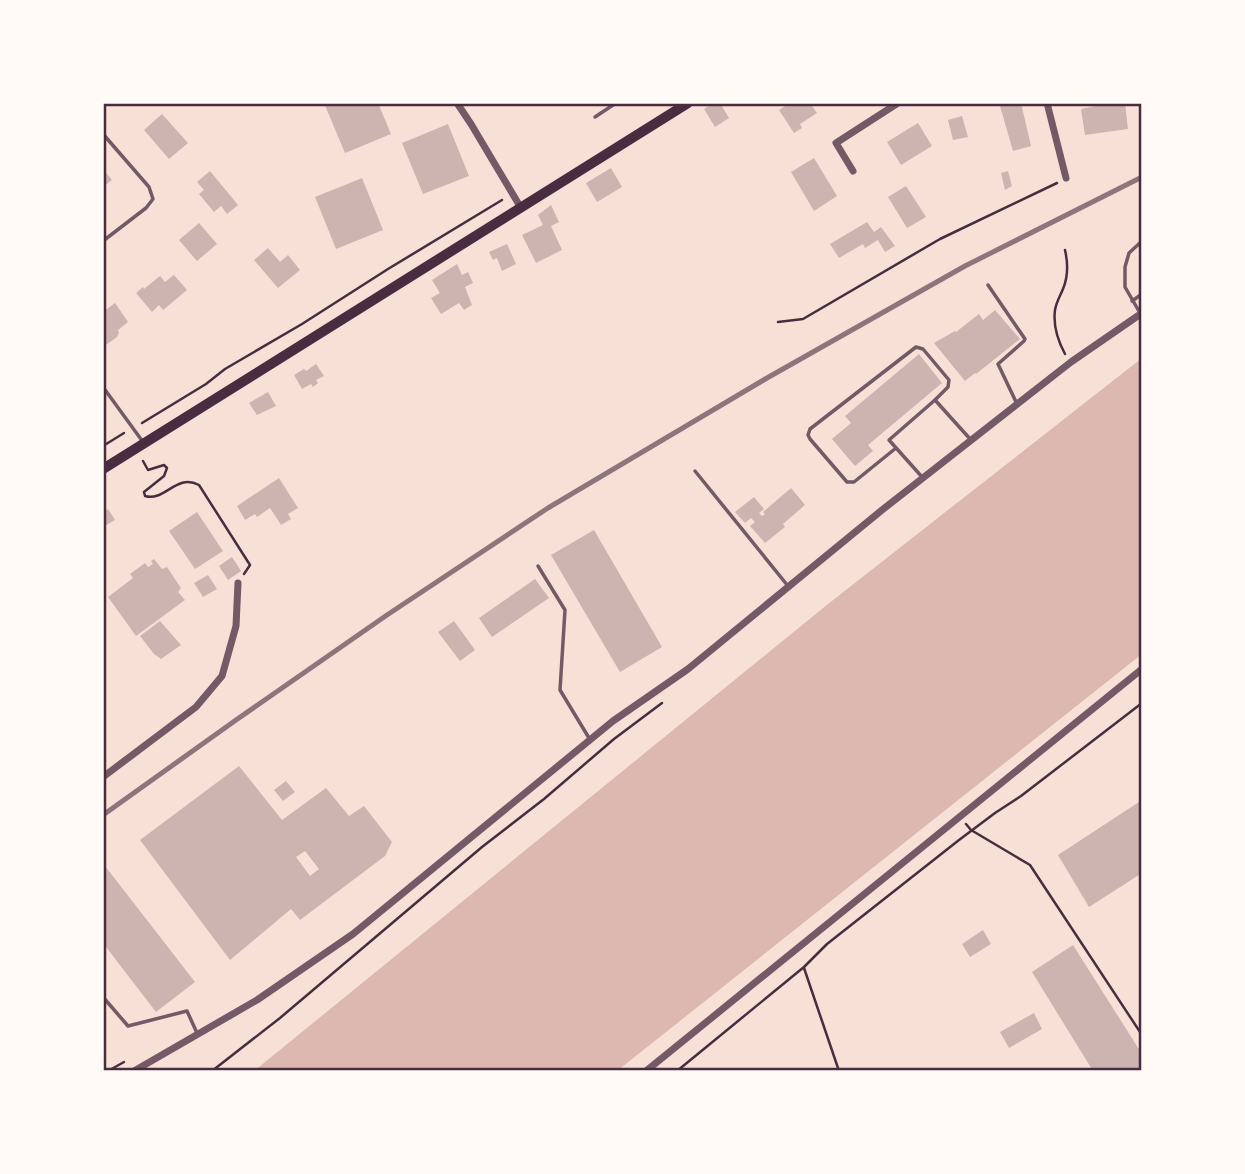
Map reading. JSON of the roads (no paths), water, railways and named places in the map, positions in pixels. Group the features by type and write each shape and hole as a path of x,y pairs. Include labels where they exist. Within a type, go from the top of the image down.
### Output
{"main road":[{"path":"103,469 688,103"}],"street":[{"path":"457,103 522,208"},
{"path":"853,171 836,142 898,103"},
{"path":"1047,103 1066,178"},
{"path":"134,1071 257,1000 353,934 590,740 688,669 971,440 1071,362 1141,314"},
{"path":"103,776 196,708 222,676 236,626 238,583"},
{"path":"646,1071 1142,668"}],"lane":[{"path":"595,117 616,103"},
{"path":"103,134 149,187 153,199 146,208 103,241"},
{"path":"1141,314 1125,287 1125,267 1129,253 1142,241"},
{"path":"988,285 1025,338 998,364 1017,404"},
{"path":"1132,301 1142,294"},
{"path":"896,449 854,482 847,482 808,435 810,429 916,347 923,349 949,380 948,387 889,440 923,478"},
{"path":"103,387 144,444"},
{"path":"934,400 971,440"},
{"path":"695,471 789,587"},
{"path":"538,566 565,610 560,690 590,740"},
{"path":"103,997 128,1026 187,1011 198,1035"}],"railway":[{"path":"103,815 387,615 548,508 767,378 965,266 1142,177"}]}
